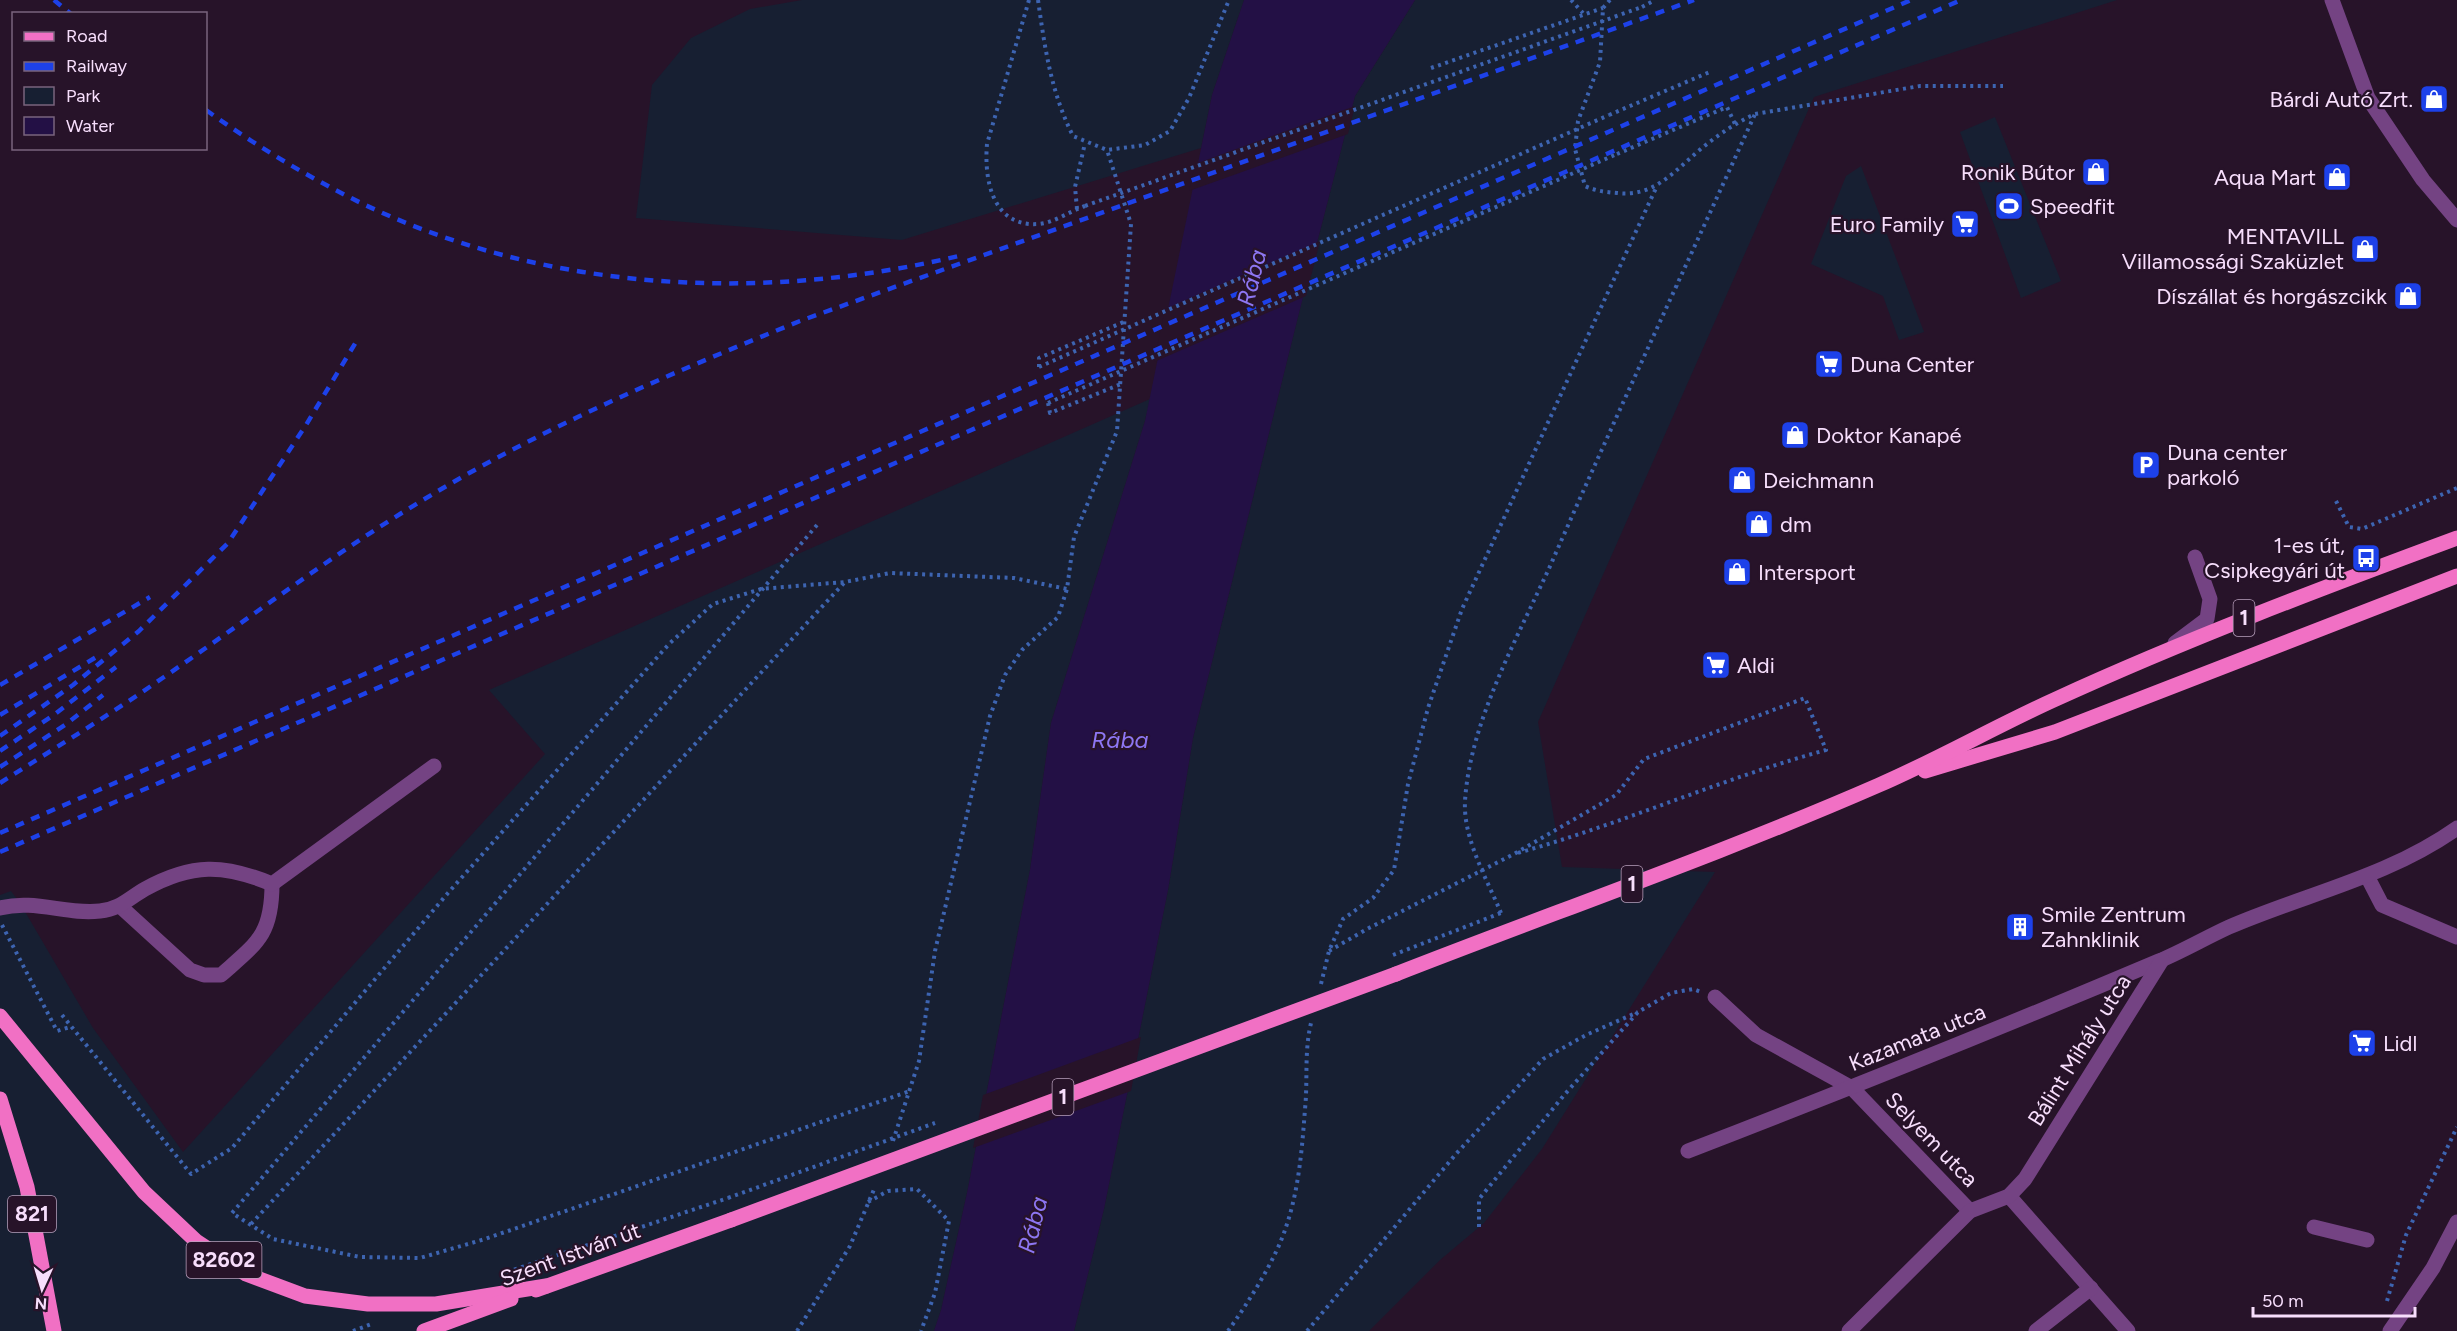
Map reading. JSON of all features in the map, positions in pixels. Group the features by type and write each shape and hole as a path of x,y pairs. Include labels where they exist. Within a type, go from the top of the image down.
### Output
{"main road":[{"name":"1","path":"1882,784 2054,700 2164,651 2301,595 2457,538"},
{"name":"1","path":"1882,784 2055,732 2457,576"},
{"name":"Szent István út","path":"424,1331 1396,974 1746,840 1882,784"},
{"name":"82602","path":"0,1016 144,1192 196,1241 246,1274 305,1296 368,1304 436,1304 546,1286"},
{"name":"821","path":"0,1099 27,1187 54,1331"}],"street":[{"path":"2332,0 2368,98 2423,180 2457,220"},
{"path":"2164,651 2207,619 2210,599 2195,557"},
{"path":"121,907 190,970 204,975 222,975 253,946 269,924 272,884 434,766"},
{"path":"2162,960 2230,927 2367,876 2426,850 2457,828"},
{"path":"0,908 20,903 99,912 121,907 144,889 190,871 212,868 242,872 272,884"},
{"path":"2367,876 2382,905 2457,936"},
{"name":"Kazamata utca","path":"1688,1151 1852,1088 2162,960"},
{"name":"Bálint Mihály utca","path":"1849,1331 1970,1211 2009,1196 2025,1179 2162,960"},
{"name":"Selyem utca","path":"1715,997 1756,1035 1852,1088 1970,1211"},
{"name":"Selyem utca","path":"2009,1196 2128,1331"},
{"path":"2390,1331 2433,1268 2457,1222"},
{"path":"2314,1227 2367,1240"},
{"path":"2036,1331 2091,1288"}],"path":[{"path":"1029,0 987,144 985,166 989,190 1003,214 1018,222 1038,224 1642,7 1655,0"},
{"path":"1038,0 1046,55 1058,106 1073,136 1107,150 1145,145 1170,131 1189,99 1228,0"},
{"path":"1571,0 1583,14"},
{"path":"1431,68 1603,8 1610,0"},
{"path":"1603,8 1600,62 1578,121 1575,149 1585,186 1596,191 1630,195 1656,188"},
{"path":"1126,321 1039,358 1039,367 1712,71"},
{"path":"1514,854 1573,838 1784,762 1826,750 1805,698 1644,759 1616,795 1484,871 1367,928 1329,951 1343,919 1373,898 1394,870 1413,762 1428,708 1462,609 1656,188 1707,144 1755,114 1920,86 2003,86"},
{"path":"1121,384 1050,413 1048,403 1727,107 1736,124"},
{"path":"1501,913 1469,832 1465,803 1472,752 1494,691 1566,528 1755,114"},
{"path":"1077,209 1075,187 1086,143"},
{"path":"891,1147 919,1061 935,951 990,716 1005,675 1022,650 1058,617 1067,589 1074,537 1117,431 1131,224 1107,150"},
{"path":"2336,501 2349,527 2362,529 2457,488"},
{"path":"817,525 232,1212 273,1239 360,1257 420,1258 484,1239 910,1091"},
{"path":"62,1015 70,1028 191,1174 232,1148 448,893 669,644 713,604 761,589 845,582 890,573 1014,578 1067,589"},
{"path":"251,1224 845,582"},
{"path":"0,922 57,1031 70,1028"},
{"path":"1307,1331 1449,1163 1543,1059 1671,993 1693,989 1715,997"},
{"path":"1479,1227 1479,1199 1565,1094 1638,1012"},
{"path":"1228,1331 1246,1305 1286,1228 1300,1170 1307,1089 1305,1048"},
{"path":"2384,1309 2406,1235 2457,1127"},
{"path":"797,1331 850,1246 877,1180"},
{"path":"868,1202 888,1191 917,1189 949,1221 935,1293 921,1331"},
{"path":"502,1274 728,1198"},
{"path":"353,1331 375,1323"}],"green space":[{"path":"802,0 1244,0 1212,95 1201,148 902,240 636,218 652,85 691,38 750,9"},
{"path":"1415,0 2117,0 1814,97 1538,722 1562,867 1715,872 1542,1149 1484,1223 1440,1260 1369,1331 1074,1331 1104,1209 1168,890 1193,738 1303,297 1355,96"},
{"name":"Speedfit","path":"1995,117 2061,281 2021,298 1960,132"},
{"path":"1861,166 1924,332 1899,340 1883,296 1811,264 1846,176"},
{"path":"1150,399 1051,723 1030,870 967,1193 941,1310 934,1331 0,1331 0,895 11,891 20,903 93,1028 183,1152 545,754 489,690"}],"water":[{"name":"Rába","path":"1244,0 1415,0 1355,96 1303,297 1193,738 1168,890 1104,1209 1074,1331 934,1331 941,1310 967,1193 1030,870 1051,723 1145,421 1212,95"}],"pier":[{"path":"1355,106 1348,134 1189,191 1195,164"},
{"path":"1320,241 1306,296 1154,362 1165,309"},
{"path":"1141,1037 1131,1091 973,1148 983,1095"}],"railway":[{"path":"54,0 69,12"},
{"path":"0,783 144,691 385,523 510,451 605,404 800,321 1694,0"},
{"path":"0,833 1911,0"},
{"path":"0,852 1961,0"},
{"path":"207,111 281,160 361,203 432,233 506,256 581,272 658,281 734,283 811,280 888,270 963,255"},
{"path":"0,736 73,685 139,631 228,543 306,425 359,337"},
{"path":"0,685 150,597"},
{"path":"0,715 98,656"},
{"path":"0,751 55,714 116,667"},
{"path":"0,767 65,725 103,695"}],"place":[{"name":"Bárdi Autó Zrt.","path":"2434,99"},
{"name":"Ronik Bútor","path":"2096,172"},
{"name":"Aqua Mart","path":"2337,177"},
{"name":"Speedfit","path":"2009,206"},
{"name":"Euro Family","path":"1965,224"},
{"name":"MENTAVILL Villamossági Szaküzlet","path":"2365,249"},
{"name":"Díszállat és horgászcikk","path":"2408,296"},
{"name":"Duna Center","path":"1829,364"},
{"name":"Doktor Kanapé","path":"1795,435"},
{"name":"Duna center parkoló","path":"2146,465"},
{"name":"Deichmann","path":"1742,480"},
{"name":"dm","path":"1759,524"},
{"name":"1-es út, Csipkegyári út","path":"2366,558"},
{"name":"Intersport","path":"1737,572"},
{"name":"Aldi","path":"1716,665"},
{"name":"Smile Zentrum Zahnklinik","path":"2020,927"},
{"name":"Lidl","path":"2362,1043"}]}
